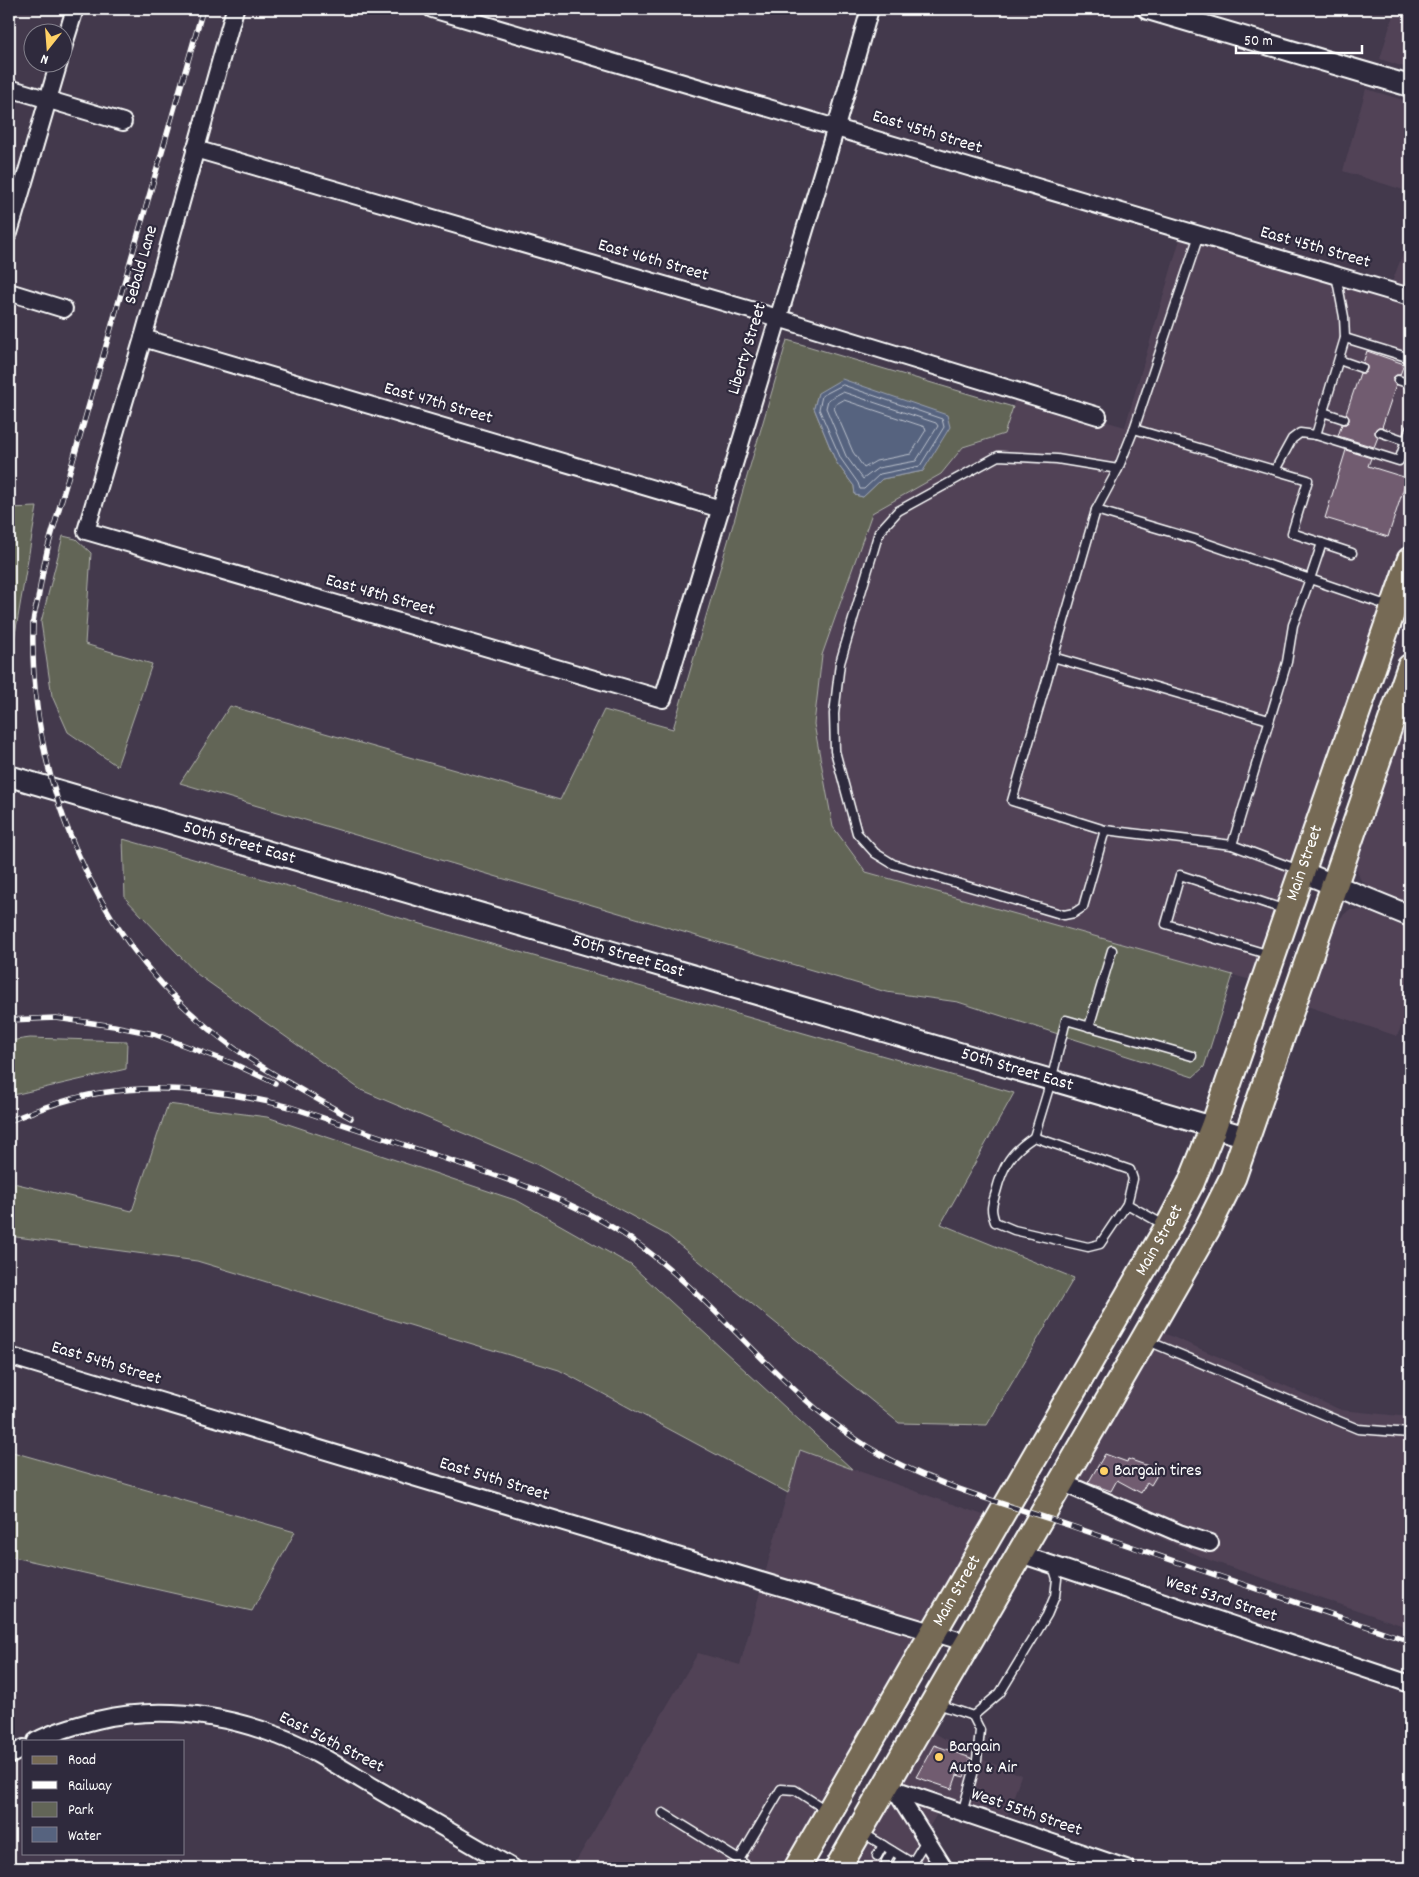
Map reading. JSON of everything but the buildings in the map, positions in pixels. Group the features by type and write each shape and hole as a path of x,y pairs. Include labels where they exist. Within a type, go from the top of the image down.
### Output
{"main road":[{"name":"Main Street","path":"797,1868 1168,1227 1191,1183 1213,1128 1410,560"},
{"name":"Main Street","path":"838,1868 859,1831 890,1788 934,1702 1144,1339 1233,1177 1410,667"}],"street":[{"path":"71,22 75,9"},
{"name":"Sebald Lane","path":"86,531 143,338 235,9"},
{"name":"East 45th Street","path":"432,9 1410,297"},
{"name":"Liberty Street","path":"663,699 870,9"},
{"path":"1148,9 1410,86"},
{"path":"9,233 56,72"},
{"path":"9,88 123,122"},
{"name":"East 46th Street","path":"195,149 778,318 1098,416"},
{"path":"9,292 64,309"},
{"name":"East 47th Street","path":"143,338 721,509"},
{"name":"East 48th Street","path":"86,531 663,699"},
{"name":"50th Street East","path":"9,776 1248,1137"},
{"path":"1302,872 1410,916"},
{"name":"East 54th Street","path":"9,1356 968,1643"},
{"path":"1062,1482 1179,1533 1210,1543"},
{"name":"West 53rd Street","path":"1020,1554 1410,1684"},
{"name":"East 56th Street","path":"39,1740 82,1724 143,1713 201,1714 242,1724 280,1737 317,1755 513,1868"},
{"path":"9,1756 22,1749"},
{"path":"890,1788 944,1868"},
{"name":"West 55th Street","path":"890,1788 1126,1868"}],"lane":[{"path":"1199,235 1134,429 1118,469 1096,510 1012,801 1105,830 1232,846 1302,872"},
{"path":"1316,435 1345,338 1344,317 1336,275"},
{"path":"1345,338 1410,358"},
{"path":"1339,360 1362,368"},
{"path":"1398,380 1410,384"},
{"path":"1323,412 1344,419"},
{"path":"1134,429 1308,480 1292,533 1352,553"},
{"path":"1275,470 1292,439 1300,433 1316,435 1399,461 1410,430"},
{"path":"1380,432 1406,441"},
{"path":"1105,830 1083,907 1074,913 1064,915 893,864 875,853 857,833 835,751 834,714 840,663 879,532 898,511 998,456 1058,459 1118,469"},
{"path":"1096,510 1194,539 1394,608"},
{"path":"1232,846 1287,662 1293,625 1322,542"},
{"path":"1053,657 1269,720"},
{"path":"1273,956 1166,924 1180,875 1288,910"},
{"path":"1089,1027 1112,950"},
{"path":"1034,1137 1130,1170 1134,1179 1127,1204 1100,1244 1088,1247 1014,1230 995,1222 991,1211 1001,1171 1020,1146 1034,1137 1051,1081 1066,1020 1192,1056"},
{"path":"1127,1204 1168,1227"},
{"path":"1144,1339 1358,1429 1410,1433"},
{"path":"974,1716 1000,1693 1047,1615 1055,1596 1057,1579 1053,1566"},
{"path":"934,1702 974,1716 980,1730 976,1760 962,1813"},
{"path":"740,1860 782,1789 795,1790 829,1813"},
{"path":"663,1813 750,1868"},
{"path":"859,1831 901,1856 911,1866 926,1839"},
{"path":"877,1856 883,1845"},
{"path":"886,1861 892,1851"},
{"path":"896,1867 901,1856"}],"shaded area":[{"path":"1395,9 1410,9 1410,69 1380,59"},
{"path":"1366,89 1410,102 1410,192 1343,171"},
{"path":"1410,235 1410,520 1251,980 866,872 833,827 814,724 822,655 872,513 941,474 963,448 1004,434 1016,396 1125,427 1180,239 1386,298"},
{"path":"1410,711 1410,905 1370,888 1360,879 1356,867"},
{"path":"1349,910 1362,910 1410,929 1410,1006 1397,1036 1307,1006 1338,920"},
{"path":"1159,1331 1341,1410 1410,1417 1410,1628 1209,1560 1068,1496"},
{"path":"799,1450 986,1516 783,1868 572,1868 698,1653 740,1665"},
{"path":"933,1732 974,1756 1021,1775 1001,1834 937,1814 929,1827 954,1868 854,1868"}],"green space":[{"path":"787,340 1013,407 1004,434 963,447 941,474 872,513 822,655 814,724 833,827 866,872 1233,975 1204,1067 1193,1077 958,1002 886,992 180,783 230,706 560,800 604,710 673,729","holes":["818,393 923,471 882,479 863,497 855,495 854,486 836,462 814,408"]},
{"path":"37,507 9,669 9,508"},
{"path":"63,536 76,539 91,553 85,644 152,664 117,766 68,732 52,696 41,622"},
{"path":"123,839 1014,1093 941,1224 1074,1278 987,1425 899,1423 667,1235 534,1163 361,1090 197,974 125,898"},
{"path":"30,1038 127,1041 126,1069 9,1096 9,1041"},
{"path":"168,1104 267,1117 518,1201 631,1265 852,1469 800,1450 788,1493 559,1370 197,1261 9,1236 9,1182 132,1211"},
{"path":"9,1451 295,1532 252,1611 9,1556"}],"water":[{"path":"842,379 947,415 950,427 923,471 882,479 863,497 855,495 854,486 836,462 814,408 818,393"}],"railway":[{"path":"203,9 48,547 33,622 35,682 42,738 55,793 75,846 99,897 130,944 166,988 207,1027 241,1053 277,1076 351,1118"},
{"path":"9,1020 56,1018 154,1034 234,1064 275,1083"},
{"path":"9,1121 53,1104 100,1093 148,1089 196,1090 220,1093 290,1107 525,1186 575,1207 623,1234 646,1250 702,1299 809,1402 837,1426 891,1460 915,1472 966,1492 1410,1641"}],"place":[{"name":"Bargain tires","path":"1104,1471"},
{"name":"Bargain Auto & Air","path":"939,1757"}]}
